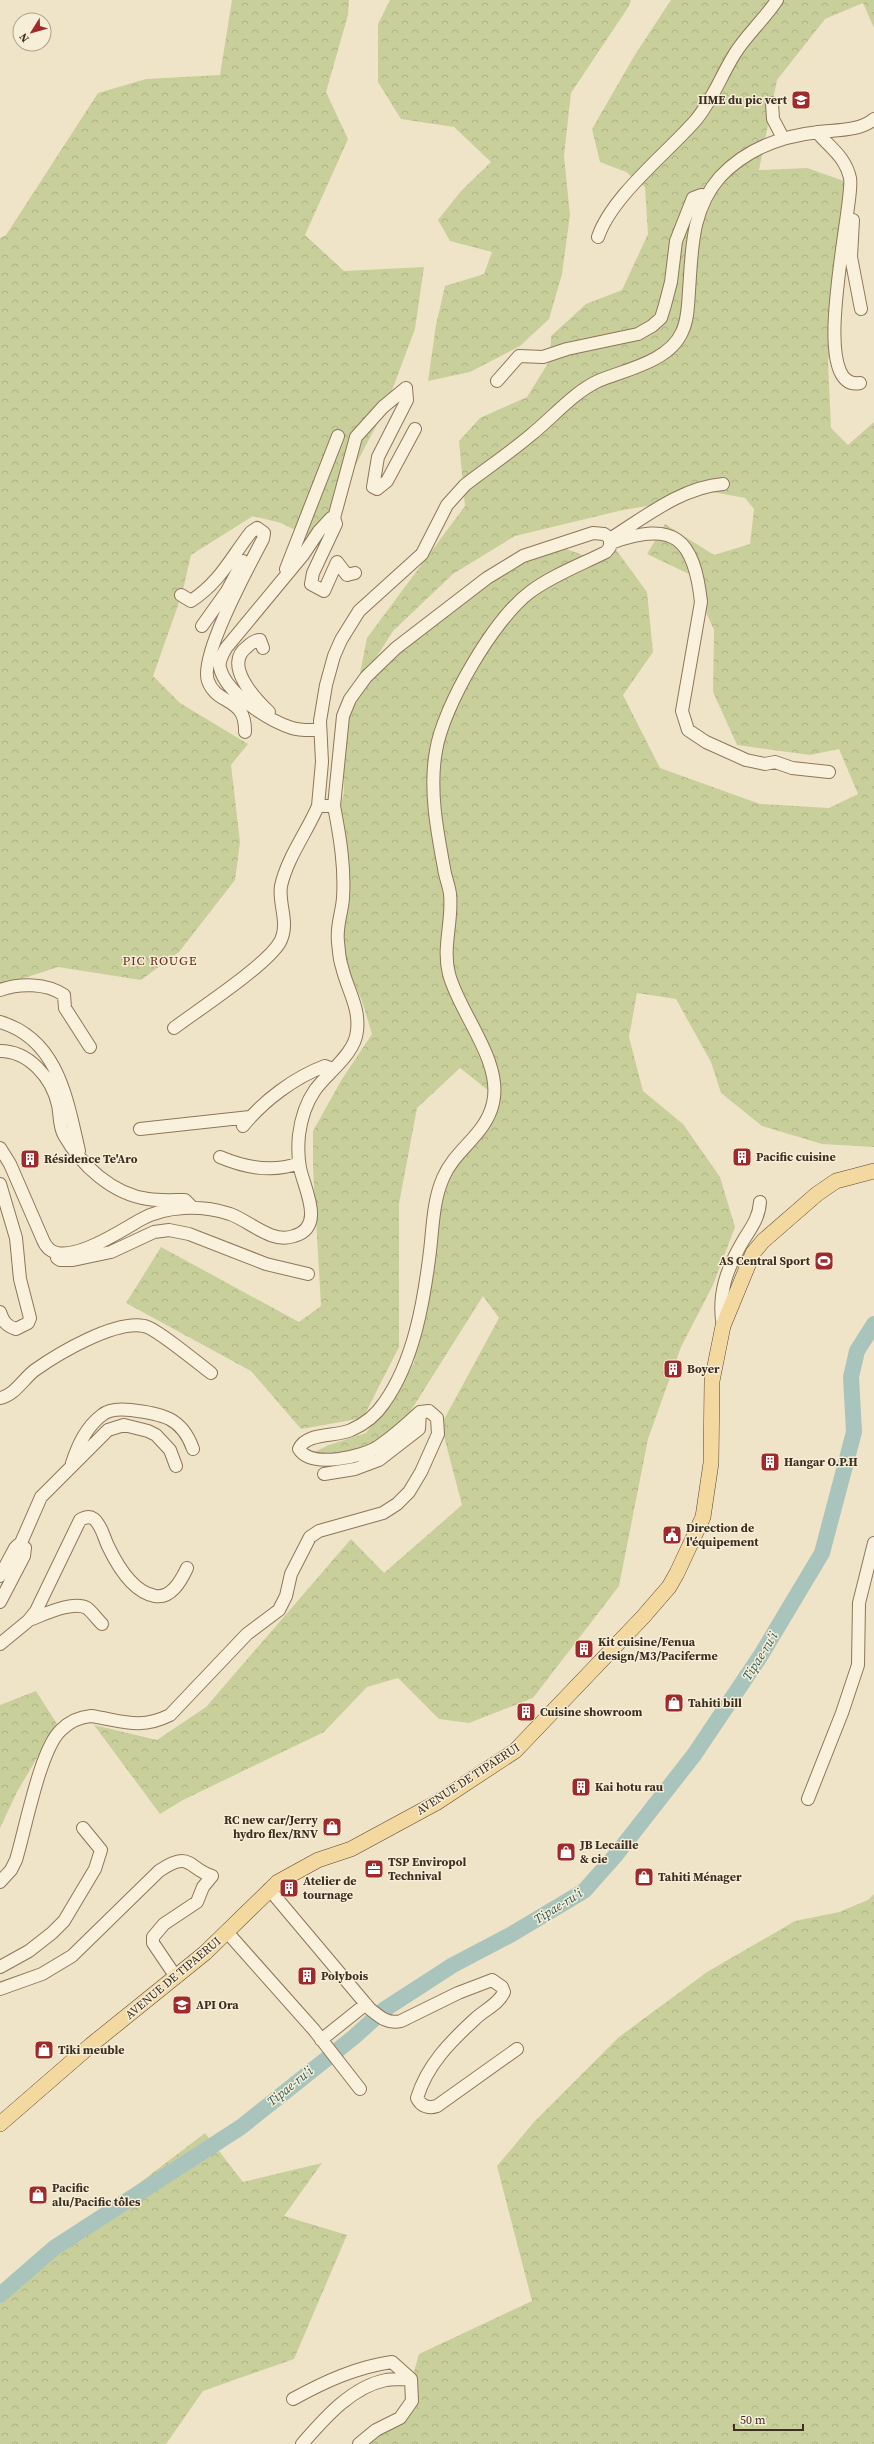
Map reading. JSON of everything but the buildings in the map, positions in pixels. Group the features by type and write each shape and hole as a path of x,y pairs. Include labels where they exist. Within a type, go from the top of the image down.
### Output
{"main road":[{"name":"AVENUE DE TIPAERUI","path":"0,2124 91,2045 205,1954 269,1889 290,1874 318,1860 351,1849 436,1803 505,1758 538,1729 669,1587 694,1538 706,1503 711,1463 712,1381 723,1326 746,1267 753,1253 763,1241 817,1194 836,1181 874,1170"}],"street":[{"path":"598,237 607,216 695,121 710,101 746,37 762,21 776,0"},
{"path":"772,103 773,119 783,138"},
{"path":"174,1028 258,964 280,942 285,924 281,887 286,869 318,806 322,762 320,730 326,685 334,656 341,640 359,611 422,554 447,505 456,493 531,435 582,392 597,382 631,370 655,358 673,345 682,333 688,309 693,231 702,205 720,178 743,157 767,143 783,138 860,126 874,119"},
{"path":"832,130 850,179 853,210 851,258 861,309"},
{"path":"817,132 840,155"},
{"path":"850,179 834,315 838,357 844,377 852,383 860,383"},
{"path":"497,381 519,356 543,357 567,349 638,334 652,326 661,318 665,305 676,240 681,224 693,198 701,195 707,196"},
{"path":"355,573 347,575 336,562 324,591 311,584 313,573 336,524 334,518 356,438 383,407 406,388 407,400 384,441 378,457 373,487 377,489 388,481 415,429"},
{"path":"283,578 338,436"},
{"path":"0,1882 11,1870 16,1860 44,1762 52,1741 60,1730 84,1716 142,1724 154,1723 170,1715 247,1634 279,1610 286,1596 291,1574 310,1537 319,1531 383,1513 398,1504 409,1492 421,1472 438,1434 437,1418 429,1411 420,1412 378,1447 356,1455 318,1460 308,1459 302,1455 299,1449 301,1444 310,1439 349,1431 364,1423 375,1415 386,1401 410,1349 419,1315 430,1253 435,1201 443,1178 455,1156 476,1136 488,1119 495,1099 495,1088 490,1067 474,1025 449,974 445,949 450,895 444,871 435,810 436,750 458,691 471,665 506,617 529,593 561,574 606,552 611,541 673,500 713,485 723,484"},
{"path":"320,730 292,728 266,716 230,687 220,667 221,658 230,642 303,555 319,531 331,518 334,518"},
{"path":"181,595 191,601 205,592 220,577 244,542 257,528 264,533 256,554 216,634 209,654 208,678 213,689 242,712 245,732"},
{"path":"611,541 638,535 666,533 680,541 689,554 700,588 701,602 682,711 688,730 706,742 746,760 765,764 775,762 792,768 829,772"},
{"path":"49,1249 58,1253 88,1248 152,1213 192,1207 230,1214 267,1234 282,1237 293,1237 303,1232 311,1214 311,1206 300,1163 299,1136 307,1105 315,1090 347,1054 357,1034 358,1016 342,967 337,939 344,874 334,806 339,742 346,707 357,687 396,648 487,578 523,556 593,534 604,534 611,541"},
{"path":"202,626 227,591 248,554 256,554"},
{"path":"263,648 260,640 251,644 240,655 237,666 256,697 280,722"},
{"path":"208,678 212,676 228,693 243,699"},
{"path":"318,806 334,806"},
{"path":"0,990 33,985 57,990 64,995 65,1008 90,1047"},
{"path":"0,1022 22,1030 47,1055 66,1095 80,1155"},
{"path":"0,1051 6,1051 32,1061 47,1079 58,1103 63,1134 90,1170 111,1186 147,1199 185,1200 192,1207"},
{"path":"140,1129 246,1122 278,1093 316,1069 325,1066 333,1069"},
{"path":"0,1148 10,1164 43,1240 49,1249 60,1260 80,1259 111,1252 154,1232 169,1230 189,1234 266,1264 308,1274"},
{"path":"220,1157 255,1168 286,1168 300,1163"},
{"path":"0,1184 16,1238 20,1279 30,1318 28,1323 16,1329 9,1327 3,1321 0,1312"},
{"path":"723,1326 720,1304 724,1283 733,1260 759,1215 760,1202"},
{"path":"0,1398 13,1390 34,1371 68,1349 114,1328 144,1326 181,1350 211,1373"},
{"path":"70,1468 79,1443 87,1430 103,1414 120,1409 158,1413 168,1417 184,1430 193,1450"},
{"path":"324,1474 355,1469 379,1460 419,1429 420,1412"},
{"path":"0,1576 11,1553 20,1545 41,1497 108,1430 124,1425 156,1435 170,1450 176,1466"},
{"path":"28,1621 50,1584 80,1520 86,1517 93,1518 100,1526 109,1548 125,1575 144,1593 156,1596 165,1595 180,1583 187,1568"},
{"path":"808,1799 842,1713 858,1665 859,1603 874,1543"},
{"path":"0,1602 25,1552 25,1548 20,1545"},
{"path":"0,1644 28,1621 47,1613 78,1605 87,1608 102,1624"},
{"path":"0,1967 29,1951 52,1933 64,1921 95,1869 101,1850 83,1828"},
{"path":"0,1990 42,1974 72,1956 159,1871 171,1863 178,1861 192,1864 212,1876 203,1887 197,1902 164,1924 153,1937 153,1943 176,1977"},
{"path":"269,1889 372,2010 392,2023 401,2021 458,1993 492,1980 502,1987 504,1992 498,2000 476,2018 440,2053 432,2065 417,2098 419,2103 426,2107 437,2106 517,2050"},
{"path":"227,1932 360,2089"},
{"path":"324,2045 372,2010"},
{"path":"293,2399 319,2385 368,2365 392,2362 411,2379 412,2402 400,2418 376,2430 359,2444"},
{"path":"302,2444 321,2422 357,2391 385,2380 411,2379"}],"green space":[{"path":"232,0 349,0 348,15 326,92 348,139 305,235 344,271 424,267 415,329 385,409 344,487 324,544 281,523 253,516 191,555 182,594 153,676 180,703 248,744 231,765 240,842 235,880 179,952 141,980 58,967 0,986 0,238 6,235 98,93 146,79 220,75"},
{"path":"390,0 631,0 629,6 571,93 564,156 570,215 562,274 549,319 520,346 470,372 428,381 436,325 445,286 484,274 492,252 450,241 438,220 461,191 491,162 454,127 401,119 378,82 378,24"},
{"path":"671,0 874,0 874,28 863,3 825,19 777,80 759,170 807,168 847,182 840,272 828,362 831,428 848,445 874,422 874,1147 822,1144 762,1126 721,1093 711,1062 676,999 637,993 629,1037 643,1091 683,1124 720,1177 735,1227 713,1285 681,1347 648,1439 619,1586 533,1698 469,1723 439,1719 398,1678 367,1687 324,1732 183,1800 160,1814 94,1725 157,1740 206,1707 351,1539 384,1573 462,1505 441,1425 499,1318 483,1296 410,1412 379,1444 345,1457 308,1455 329,1445 366,1433 414,1363 432,1229 453,1160 493,1110 494,1095 460,1068 417,1108 399,1204 399,1347 363,1418 301,1429 251,1371 126,1303 161,1247 299,1322 321,1306 313,1167 313,1131 342,1079 372,1034 362,1001 345,964 341,804 344,793 343,734 351,696 446,612 550,543 591,558 608,548 600,528 647,592 653,652 623,695 660,768 760,804 829,808 858,794 839,749 810,755 737,745 713,692 714,630 689,574 647,554 665,524 714,555 750,544 754,509 745,498 702,490 659,504 623,510 515,536 453,574 393,631 357,688 367,638 465,506 459,441 480,418 527,397 550,360 551,336 586,304 622,290 648,234 645,187 626,172 600,162 592,129 636,53"},
{"path":"36,1691 57,1724 17,1792 0,1828 0,1705"},
{"path":"874,1894 874,2444 369,2444 404,2407 419,2354 532,2301 497,2166 534,2122 619,2037 707,1972 795,1921 839,1912 868,1900"},
{"path":"205,2133 243,2182 322,2163 284,2216 347,2235 294,2359 203,2391 166,2444 0,2444 0,2302 5,2293 45,2249 71,2229 112,2204"}],"waterway":[{"name":"Tipae-ru’i","path":"0,2295 54,2248 241,2127 354,2037 385,2009 453,1965 512,1934 584,1891 615,1856 694,1755 761,1655 822,1553 854,1432 851,1377 857,1351 874,1324"}],"place":[{"name":"IIME du pic vert","path":"801,100"},
{"name":"Pacific cuisine","path":"742,1157"},
{"name":"Résidence Te'Aro","path":"30,1159"},
{"name":"AS Central Sport","path":"824,1261"},
{"name":"Boyer","path":"673,1369"},
{"name":"Hangar O.P.H","path":"770,1462"},
{"name":"Direction de l'équipement","path":"672,1535"},
{"name":"Kit cuisine/Fenua design/M3/Paciferme","path":"584,1649"},
{"name":"Tahiti bill","path":"674,1703"},
{"name":"Cuisine showroom","path":"526,1712"},
{"name":"Kai hotu rau","path":"581,1787"},
{"name":"RC new car/Jerry hydro flex/RNV","path":"332,1827"},
{"name":"JB Lecaille & cie","path":"566,1852"},
{"name":"TSP Enviropol Technival","path":"374,1869"},
{"name":"Tahiti Ménager","path":"644,1877"},
{"name":"Atelier de tournage","path":"289,1888"},
{"name":"Polybois","path":"307,1976"},
{"name":"API Ora","path":"182,2005"},
{"name":"Tiki meuble","path":"44,2050"},
{"name":"Pacific alu/Pacific tôles","path":"38,2195"}],"district":[{"name":"PIC ROUGE","path":"160,960"}]}
